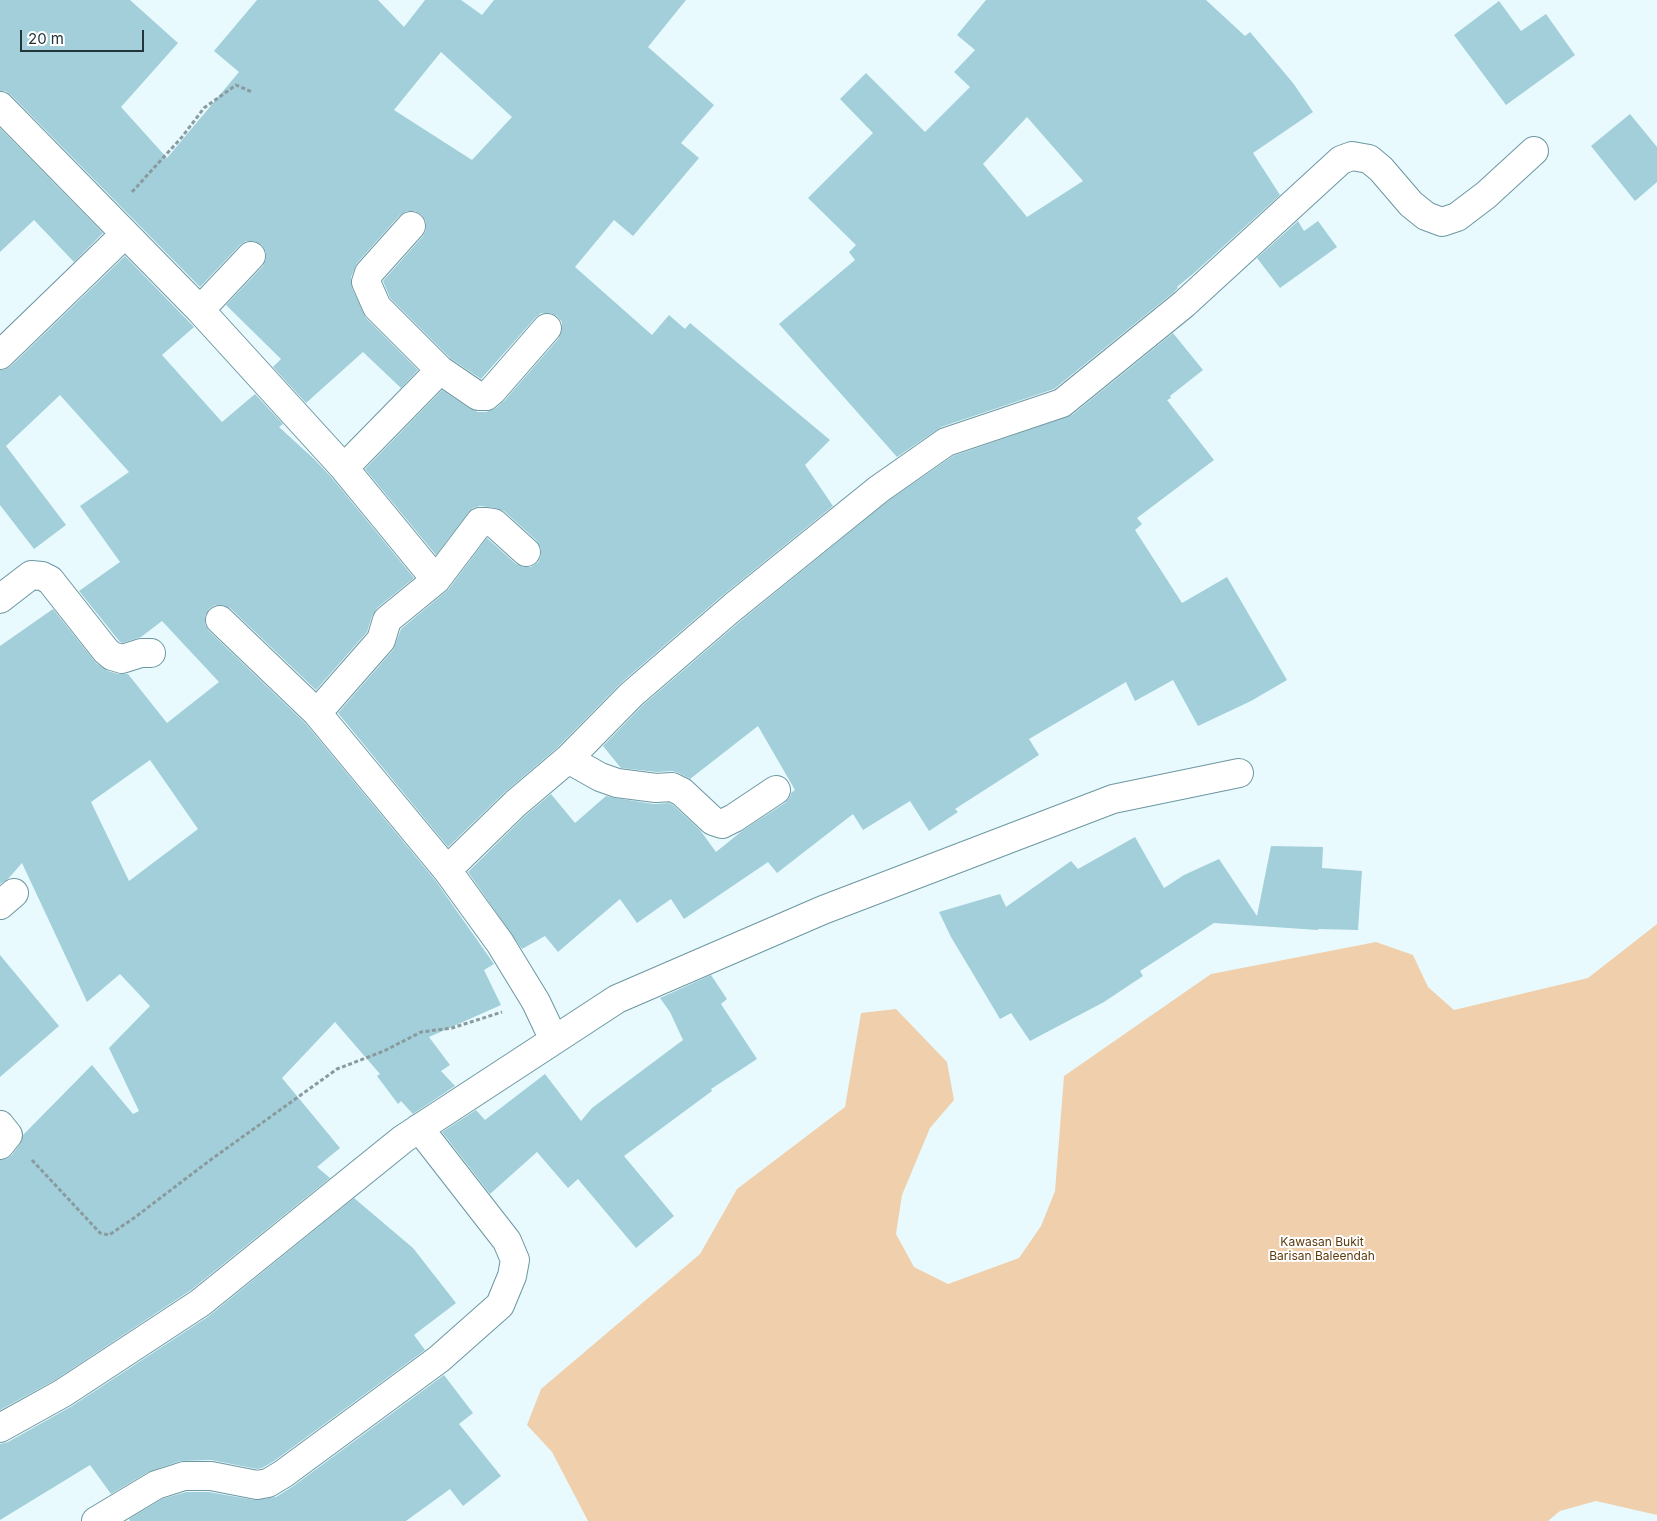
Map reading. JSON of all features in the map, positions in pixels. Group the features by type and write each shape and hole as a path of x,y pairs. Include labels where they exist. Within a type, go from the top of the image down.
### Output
{"street":[{"path":"0,106 200,310 344,468 436,580"},
{"path":"447,870 516,803 568,759 632,694 733,607 880,489 946,442 1062,403 1184,304 1341,160 1352,156 1369,159 1381,169 1411,204 1426,216 1442,222 1456,217 1486,195 1534,151"},
{"path":"0,355 117,225"},
{"path":"410,226 369,273 366,282 377,307 440,370 478,396 486,396 547,328"},
{"path":"200,310 251,256"},
{"path":"344,468 440,370"},
{"path":"317,713 381,640 388,620 436,580 480,522 494,523 526,552"},
{"path":"0,599 31,575 42,576 50,580 106,652 122,659 141,653 151,653"},
{"path":"220,620 317,713 447,870 500,943 536,1002 554,1040"},
{"path":"568,759 600,777 617,783 656,788 672,786 682,792 713,821 722,824 776,790"},
{"path":"0,1428 63,1393 200,1303 403,1139 617,999 823,910 1113,799 1239,772"},
{"path":"96,1521 156,1485 184,1476 211,1476 257,1484 268,1483 440,1359 500,1305 512,1276 515,1260 506,1241 419,1128"}],"path":[{"path":"117,225 204,108 236,85 252,92"},
{"path":"3,1135 100,1233 109,1235 337,1068 384,1051 421,1032 452,1028 536,1002"}],"green space":[{"name":"Kawasan Bukit Barisan Baleendah","path":"1657,924 1657,1515 1596,1501 1560,1511 1548,1521 588,1521 552,1452 527,1425 541,1389 700,1254 737,1189 845,1107 861,1013 896,1009 947,1062 954,1100 930,1128 902,1195 896,1234 914,1267 948,1284 1019,1258 1041,1226 1055,1191 1064,1076 1211,974 1376,942 1413,955 1428,987 1454,1010 1588,978"}],"building":[{"path":"0,0 130,0 178,43 121,107 167,158 239,72 214,51 257,0 378,0 404,27 425,0 461,0 482,15 494,0 686,0 648,47 714,105 681,143 699,158 633,236 614,220 575,267 652,335 669,315 685,329 690,323 830,440 805,465 833,506 723,595 622,682 557,748 505,792 448,847 338,713 393,650 401,629 448,590 487,538 516,564 523,567 531,567 538,562 541,556 541,548 536,540 504,511 480,506 473,508 468,513 436,555 365,469 442,390 470,409 478,412 486,412 496,408 559,338 562,331 562,322 557,316 550,313 541,313 481,379 450,358 390,298 383,281 423,236 426,230 426,222 422,215 415,211 407,211 399,216 357,263 351,277 352,288 366,318 418,370 401,388 363,352 306,403 273,367 281,359 226,305 263,266 266,252 262,245 254,241 246,241 240,245 200,287 11,95 5,91 0,91","holes":["441,52 512,117 472,160 394,110"]},
{"path":"986,0 1206,0 1245,36 1250,32 1293,83 1313,112 1253,153 1280,195 1177,287 1174,292 1054,389 941,427 897,457 779,324 855,260 849,252 856,245 808,198 873,133 840,99 866,73 925,132 970,87 954,72 975,50 957,35","holes":["1027,117 1083,181 1027,217 983,164"]},
{"path":"1499,1 1521,31 1546,14 1575,55 1506,105 1454,35"},
{"path":"1630,114 1657,147 1657,182 1635,201 1591,146"},
{"path":"0,128 103,233 74,262 34,220 0,252"},
{"path":"1298,221 1304,231 1318,221 1337,247 1280,288 1257,258"},
{"path":"125,256 194,327 162,355 222,422 255,394 283,424 279,427 332,478 414,578 377,608 372,616 367,632 316,690 230,608 223,605 215,605 209,609 205,616 205,624 209,631 306,724 435,880 494,964 484,970 501,1005 429,1037 450,1065 441,1071 455,1086 413,1114 401,1101 398,1104 377,1076 380,1074 335,1022 282,1078 340,1148 317,1167 330,1178 191,1290 55,1380 0,1410 0,1160 12,1155 20,1144 23,1135 92,1065 133,1114 139,1111 109,1048 150,1006 120,974 87,1002 22,863 8,879 0,884 0,646 53,609 96,663 108,671 128,674 167,723 219,682 162,621 141,637 120,642 79,591 120,562 80,506 129,472 60,395 6,446 66,525 34,549 0,505 0,370 11,366","holes":["150,760 198,829 129,881 91,802"]},
{"path":"1173,333 1203,370 1167,400 1214,460 1137,518 1142,524 1135,530 1182,603 1227,577 1287,680 1251,701 1198,726 1173,680 1135,701 1126,682 1029,739 1039,755 955,809 958,812 929,831 910,801 863,830 853,814 777,873 768,862 684,919 671,899 637,923 620,899 558,952 545,936 522,949 468,872 526,815 551,794 575,823 606,796 654,804 669,803 700,830 716,852 742,831 785,803 795,790 758,726 690,779 672,771 657,772 621,768 603,746 643,705 743,619 888,501 953,456 1072,415"},
{"path":"1135,837 1164,888 1184,875 1219,859 1257,916 1271,846 1323,847 1322,868 1362,871 1358,930 1318,930 1214,923 1140,971 1143,976 1104,1002 1030,1041 1011,1013 1000,1019 951,937 939,912 1000,894 1006,907 1071,861 1078,869"},
{"path":"0,955 59,1026 0,1077"},
{"path":"711,975 727,999 721,1004 757,1059 711,1089 712,1091 624,1156 674,1216 636,1248 578,1179 568,1188 537,1152 490,1194 442,1132 476,1110 485,1120 545,1074 581,1121 592,1108 683,1040 670,1012 660,998"},
{"path":"354,1198 413,1248 456,1303 414,1335 425,1350 262,1468 257,1469 211,1460 180,1461 148,1472 111,1494 90,1465 0,1520 0,1444 8,1442 72,1406 209,1316"},
{"path":"444,1375 473,1413 459,1424 501,1476 463,1506 450,1489 406,1521 130,1521 129,1519 162,1499 186,1492 209,1492 254,1500 276,1497"}]}
